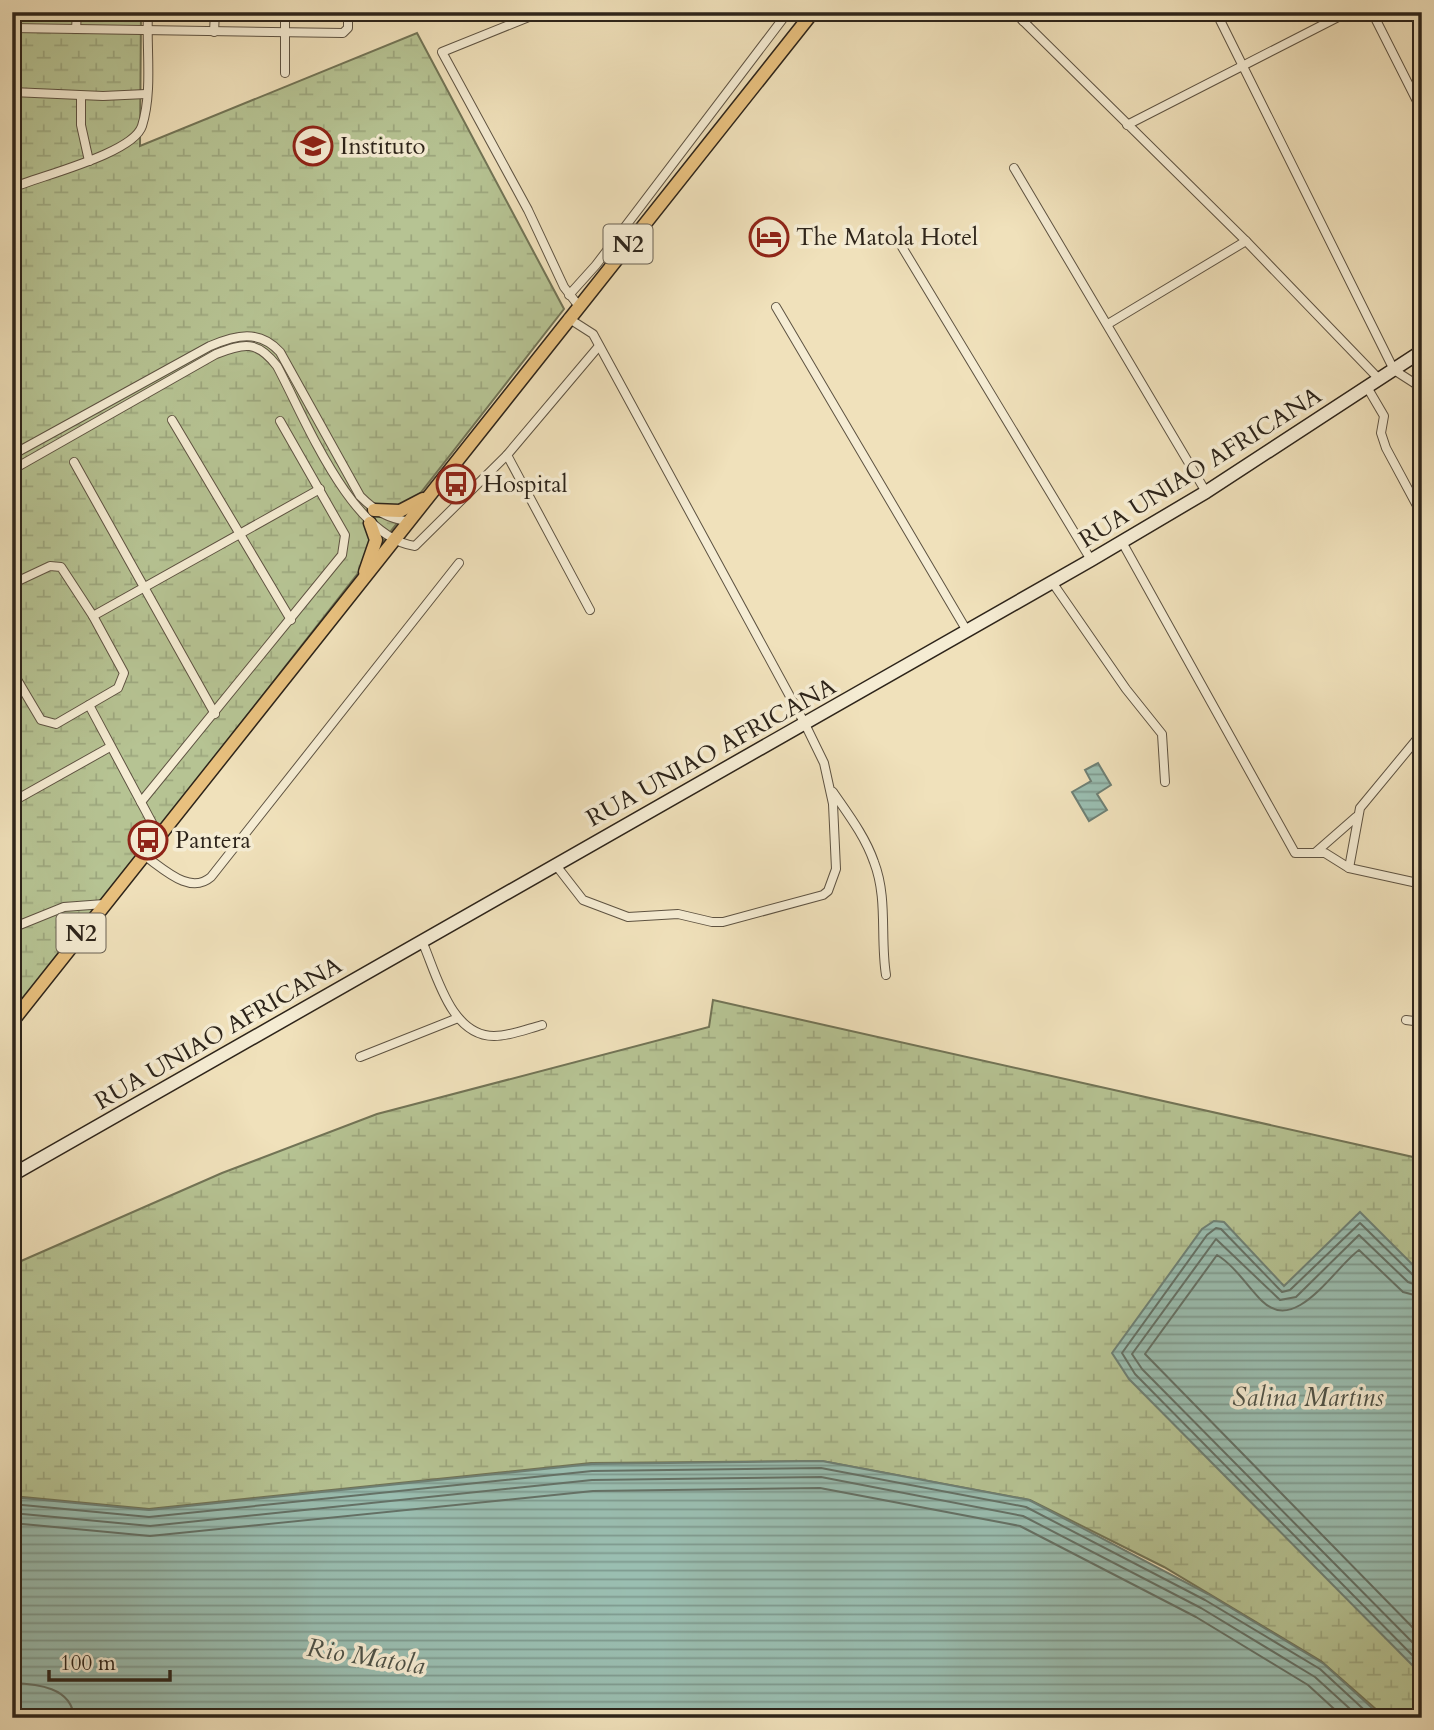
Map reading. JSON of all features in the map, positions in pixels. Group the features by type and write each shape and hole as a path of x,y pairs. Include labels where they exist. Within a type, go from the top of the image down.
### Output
{"main road":[{"name":"N2","path":"12,1022 142,854 397,540 568,318 813,12"},
{"name":"RUA UNIAO AFRICANA","path":"12,1175 1122,542 1206,492 1422,351"},
{"path":"360,585 376,540 372,517 400,511 433,492"}],"street":[{"path":"76,29 77,12"},
{"path":"12,166 15,187 89,160 138,134 143,124 146,94 148,12"},
{"path":"214,32 215,12"},
{"path":"285,12 285,73"},
{"path":"12,28 343,33 348,28 348,12"},
{"path":"541,12 442,52 528,210 569,295 578,306"},
{"path":"569,295 596,265 788,12"},
{"path":"1014,12 1246,241 1379,379"},
{"path":"1023,22 1042,12"},
{"path":"1216,12 1395,370 1422,388"},
{"path":"1127,125 1348,12"},
{"path":"1372,12 1422,111"},
{"path":"12,92 81,96 146,94"},
{"path":"81,96 81,125 89,160"},
{"path":"1014,168 1206,492"},
{"path":"1108,324 1246,241"},
{"path":"899,242 1091,560"},
{"path":"776,307 967,631"},
{"path":"555,864 583,901 616,915 639,918 691,915 712,922 757,915 823,895 828,891 837,856 831,790 824,763 805,724 593,334 568,318"},
{"path":"12,455 210,346 234,336 253,335 269,340 280,352 372,517"},
{"path":"12,470 216,354 239,345 257,347 266,352 276,366 350,501 397,540 409,545 420,544 507,455 599,346"},
{"path":"1367,387 1384,416 1381,432 1385,448 1422,515"},
{"path":"172,420 291,620"},
{"path":"141,802 342,555 345,535 281,421"},
{"path":"507,455 590,610"},
{"path":"74,462 215,714"},
{"path":"93,617 320,489"},
{"path":"372,517 410,522"},
{"path":"1122,542 1295,853 1325,853 1349,868 1422,884"},
{"path":"142,854 185,883 199,884 211,877 459,564"},
{"path":"12,671 41,720 56,724 118,688 124,673 61,567 50,566 14,581"},
{"path":"1052,582 1125,689 1163,734 1165,782"},
{"path":"89,705 158,834"},
{"path":"1349,868 1356,817 1366,797 1422,733"},
{"path":"13,799 110,747"},
{"path":"831,790 856,824 874,861 881,891 886,975"},
{"path":"1316,852 1356,817"},
{"path":"12,928 64,907 104,904"},
{"path":"422,941 458,1018 479,1031 494,1036 542,1025"},
{"path":"360,1057 458,1018"},
{"path":"1406,1020 1422,1022"}],"green space":[{"path":"12,12 141,12 140,146 417,33 564,309 12,1017"},
{"path":"713,1000 1413,1157 1422,1166 1422,1718 1386,1718 1321,1661 1164,1567 1030,1500 822,1461 591,1463 149,1509 12,1496 12,1265 222,1173 377,1114 709,1027"}],"water":[{"path":"1098,763 1111,785 1097,794 1107,810 1089,821 1072,792 1091,781 1085,770"},
{"name":"Salina Martins","path":"1360,1212 1422,1274 1422,1675 1129,1379 1112,1353 1202,1229 1214,1221 1224,1222 1284,1286"},
{"name":"Rio Matola","path":"822,1461 1029,1500 1208,1594 1324,1664 1383,1718 65,1718 12,1709 12,1497 149,1510 592,1464"}],"place":[{"name":"Instituto","path":"313,146"},
{"name":"The Matola Hotel","path":"769,237"},
{"name":"Hospital","path":"456,484"},
{"name":"Pantera","path":"148,840"}]}
